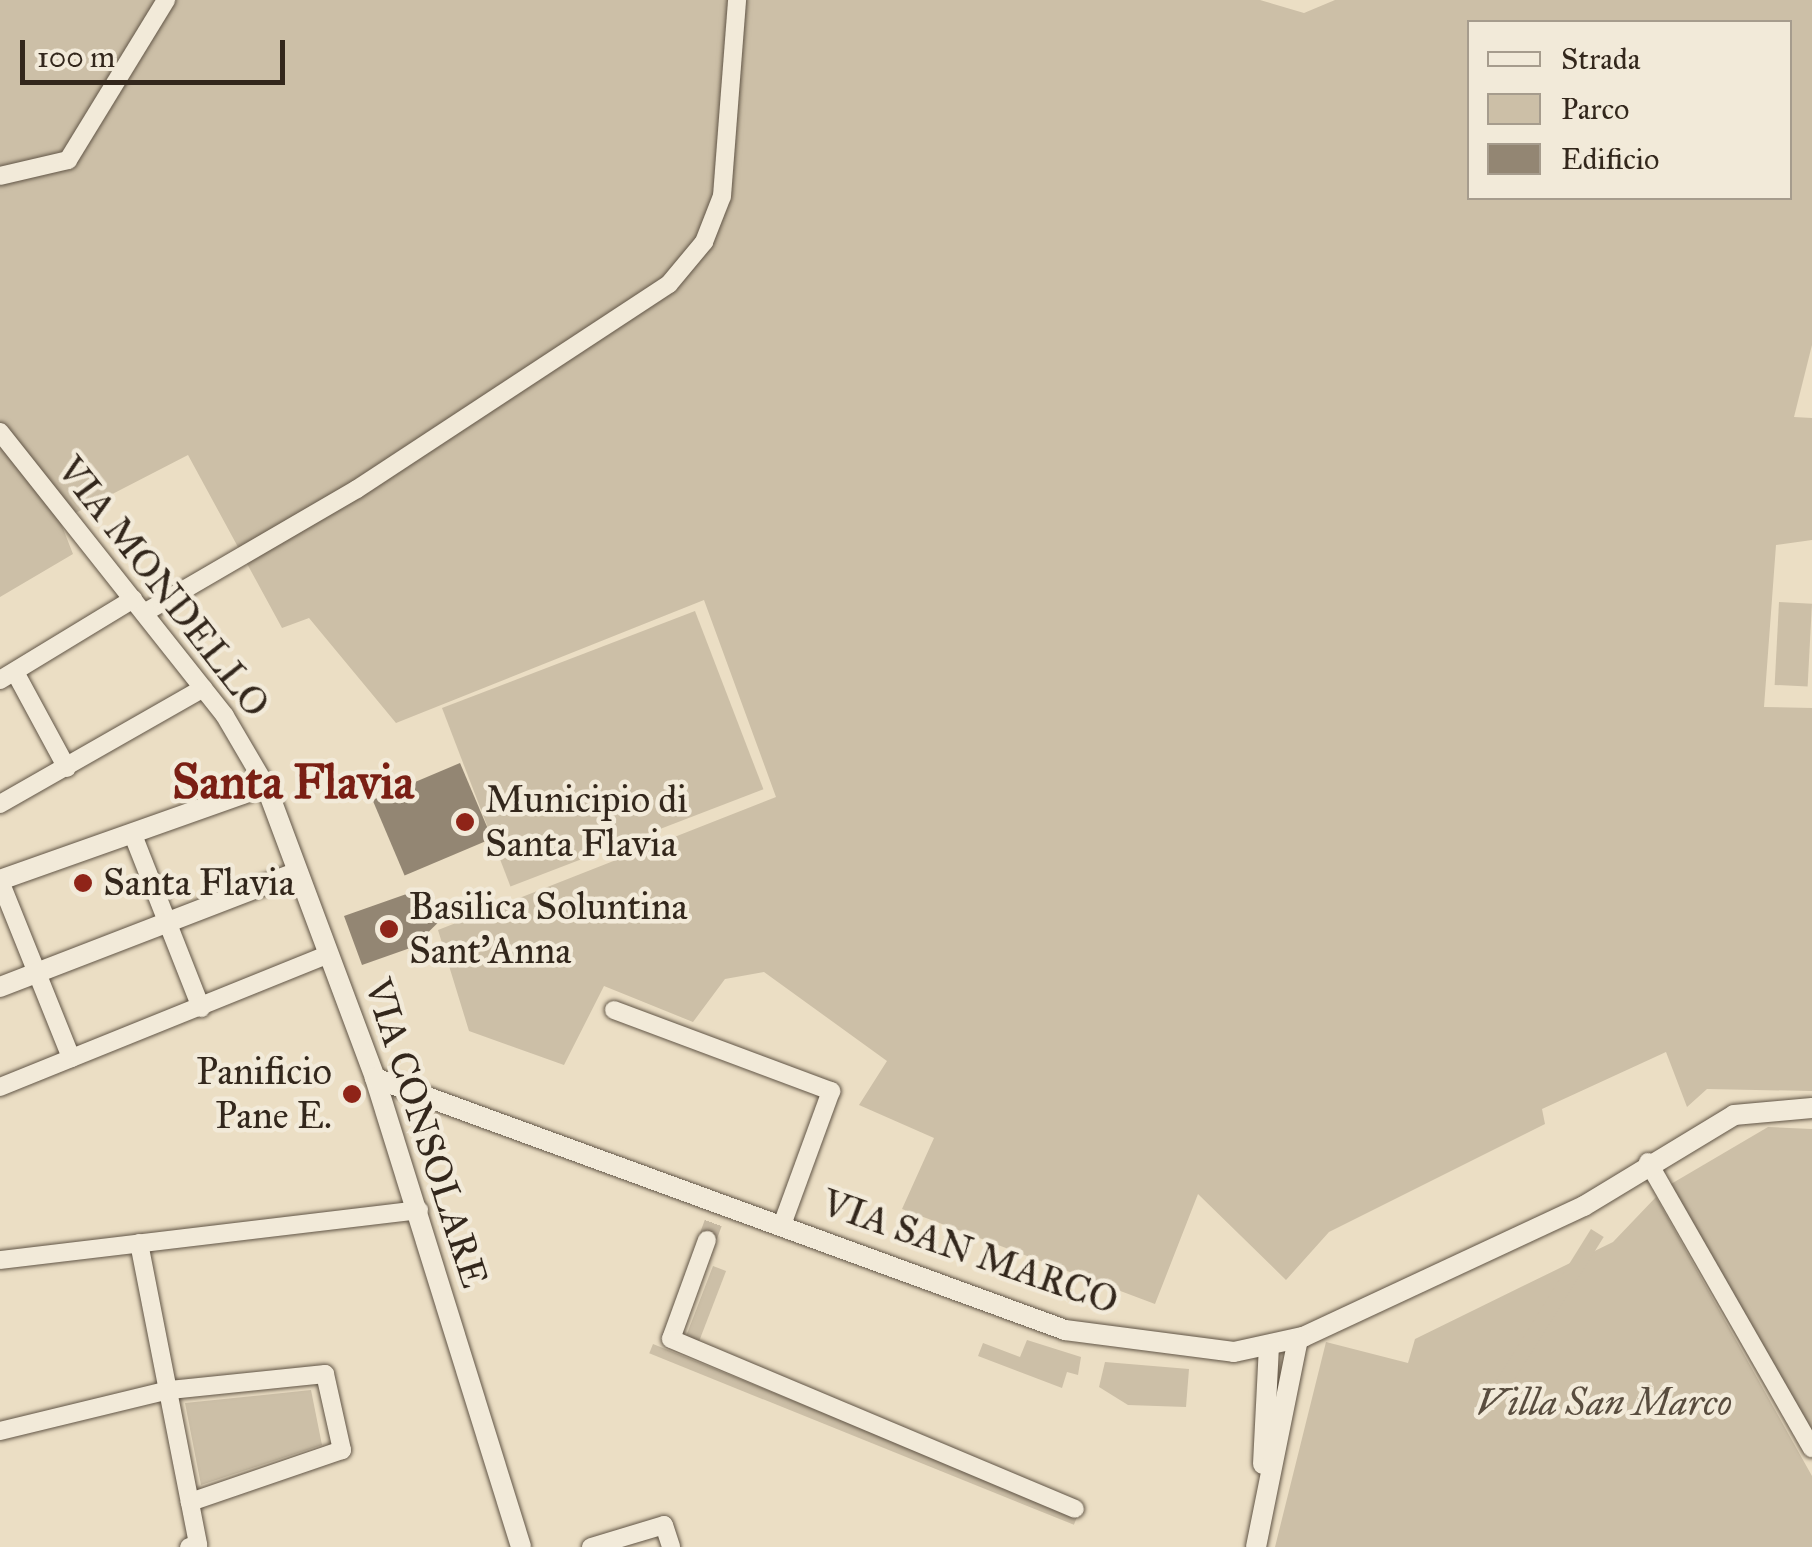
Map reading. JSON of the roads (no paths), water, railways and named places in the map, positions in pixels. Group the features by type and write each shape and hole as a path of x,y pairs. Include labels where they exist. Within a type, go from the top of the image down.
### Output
{"street":[{"path":"0,176 68,160 166,0"},
{"path":"67,768 7,676 357,490 668,284 704,242 722,196 737,0"},
{"name":"VIA MONDELLO","path":"0,432 203,688 266,786"},
{"path":"0,804 203,688"},
{"path":"71,1058 0,881 266,786"},
{"name":"VIA CONSOLARE","path":"266,786 375,1078 521,1547"},
{"path":"133,835 201,1008"},
{"path":"0,987 298,872"},
{"path":"0,1087 329,954"},
{"path":"614,1010 831,1090 782,1225"},
{"name":"VIA SAN MARCO","path":"375,1078 717,1212 782,1225 1065,1330 1178,1349 1269,1347 1298,1340 1592,1203 1648,1162 1734,1116 1812,1108"},
{"path":"1648,1162 1812,1448"},
{"path":"0,1260 419,1210"},
{"path":"707,1240 671,1339 1075,1509"},
{"path":"139,1242 170,1390 194,1546"},
{"path":"1256,1547 1298,1340"},
{"path":"1262,1506 1269,1347"},
{"path":"0,1431 170,1390 325,1374 342,1450 190,1502"},
{"path":"592,1547 664,1525 672,1547"}],"tunnel":[{"path":"707,1240 714,1221"}],"place":[{"name":"Municipio di Santa Flavia","path":"465,822"},
{"name":"Santa Flavia","path":"83,883"},
{"name":"Basilica Soluntina Sant'Anna","path":"389,929"},
{"name":"Panificio Pane E.","path":"352,1094"}],"district":[{"name":"Santa Flavia","path":"293,782"}],"park label":[{"name":"Villa San Marco","path":"1604,1403"}]}
